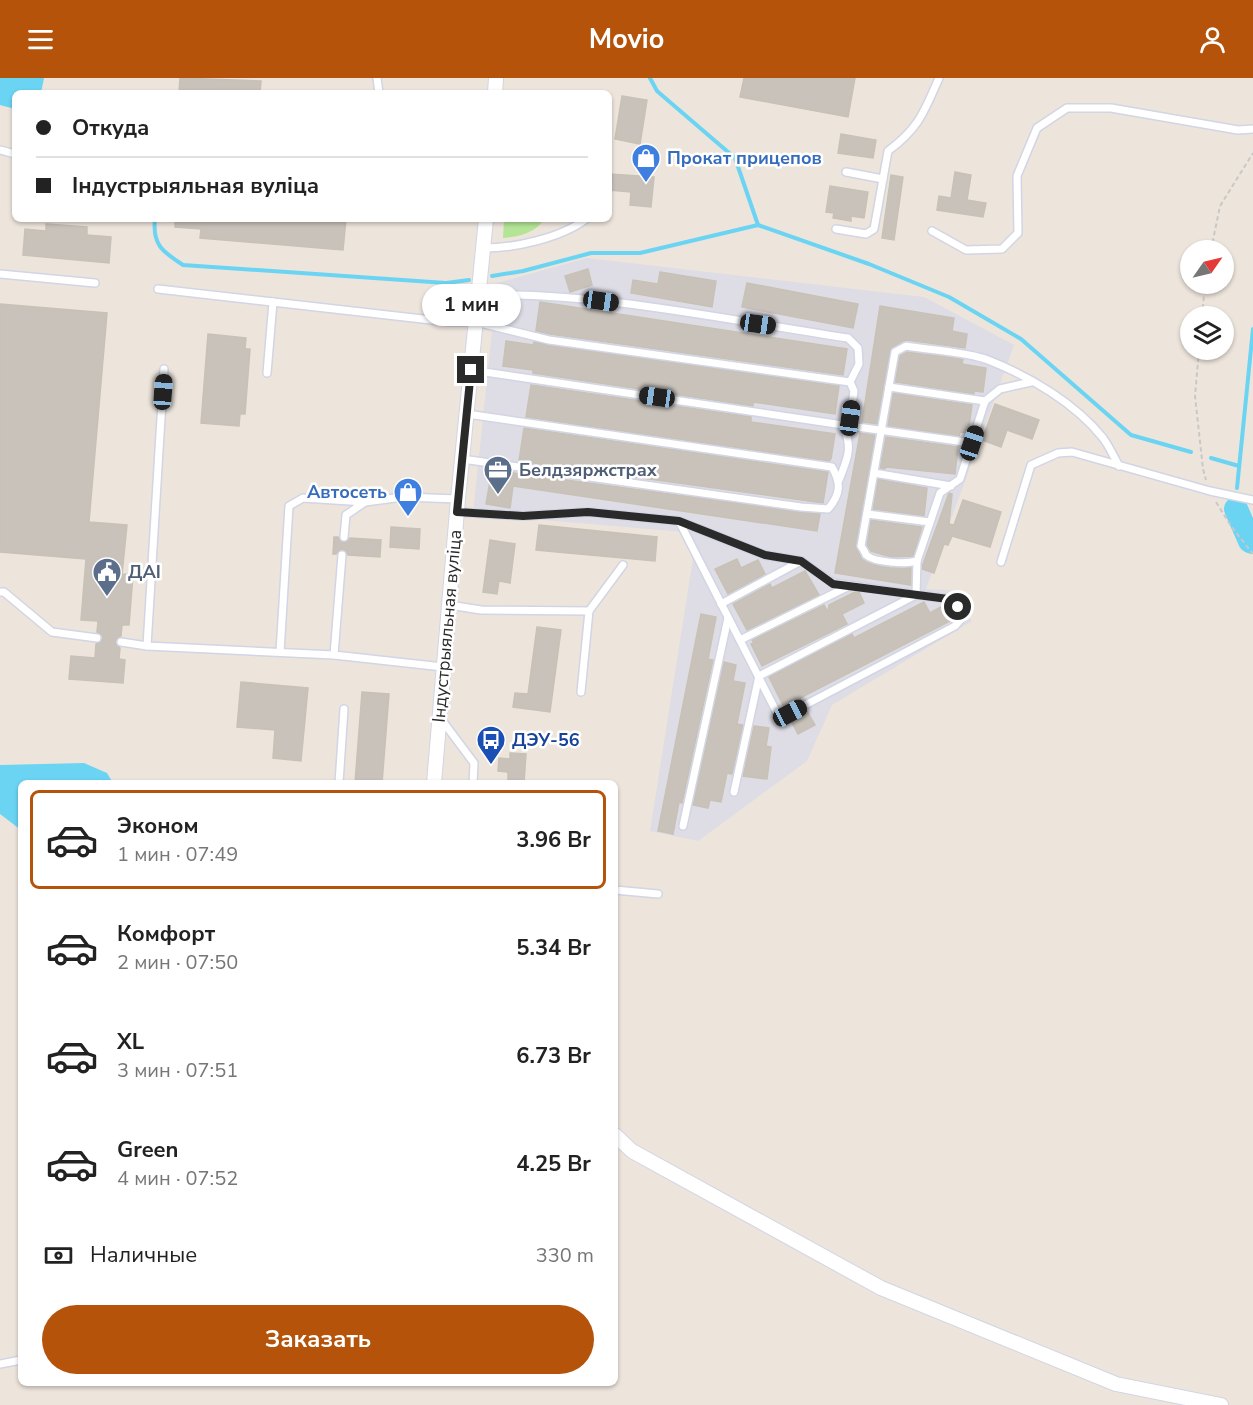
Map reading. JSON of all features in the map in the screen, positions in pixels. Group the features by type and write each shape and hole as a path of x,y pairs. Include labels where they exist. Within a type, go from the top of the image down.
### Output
{"street":[{"name":"Індустрыяльная вуліца","path":"434,780 462,459 486,222"},
{"path":"618,1138 632,1151 881,1288 1116,1384 1221,1405"}],"lane":[{"path":"836,229 866,234 874,229 888,151 909,136 924,112 939,78"},
{"path":"932,231 966,250 1002,249 1018,233 1017,176 1037,128 1067,108 1111,108 1238,130 1253,129"},
{"path":"846,172 883,179"},
{"path":"484,248 505,248 572,229 582,222"},
{"path":"0,274 95,284"},
{"path":"158,289 449,322 476,322 549,340 850,382"},
{"path":"479,295 530,294 601,301 848,338 858,348 859,364 850,382 854,392 850,418 843,425"},
{"path":"267,373 273,302"},
{"path":"916,561 908,564 876,559 866,555 861,546 895,352 906,346 987,359 1031,382 1070,406 1103,438 1119,466"},
{"path":"147,646 164,369"},
{"path":"471,370 972,443"},
{"path":"916,595 916,561 940,493 960,479 985,401 1000,389 1031,382"},
{"path":"889,387 985,401"},
{"path":"467,414 832,467 839,480"},
{"path":"462,459 801,507 828,508 838,498 839,480 848,455 849,440 843,425"},
{"path":"1001,562 1030,465 1058,453 1072,452 1210,491 1253,500"},
{"path":"874,473 951,486"},
{"path":"280,652 290,506 303,498 365,502 403,497 523,516 588,512 679,521 765,555 801,561 833,584 948,599 958,607 962,618 955,626 790,713 777,713 679,521"},
{"path":"344,537 346,515 365,502"},
{"path":"867,514 930,522"},
{"path":"334,655 342,555"},
{"path":"721,604 801,561"},
{"path":"581,692 589,611 623,565"},
{"path":"740,640 849,586"},
{"path":"0,592 4,592 52,632 97,638"},
{"path":"759,676 916,595"},
{"path":"449,605 481,610 589,611"},
{"path":"683,826 728,618"},
{"path":"121,642 147,646 334,655 443,667"},
{"path":"734,792 759,676"},
{"path":"339,780 344,709"},
{"path":"439,717 474,763 472,780"},
{"path":"618,890 658,894"},
{"path":"0,1364 18,1360"}],"path":[{"path":"1213,240 1220,206 1253,153"},
{"path":"1198,360 1195,396 1203,469 1210,491 1231,526 1253,554"}],"shaded area":[{"path":"587,258 924,297 1014,345 926,589 949,590 972,621 832,705 807,761 698,841 650,831 694,552 684,532 473,514 497,283"}],"green space":[{"path":"504,222 542,222 531,231 503,238"}],"water":[{"path":"0,78 44,78 42,90 12,90 12,108 0,105"},
{"path":"84,763 107,773 111,780 18,780 18,828 0,814 0,765"}],"building":[{"path":"180,78 261,81 260,90 179,90"},
{"path":"744,78 855,78 848,117 740,97"},
{"path":"622,96 647,100 640,144 615,139"},
{"path":"841,134 876,140 873,158 838,153"},
{"path":"955,172 971,175 967,200 986,203 983,217 937,210 939,196 951,198"},
{"path":"612,174 654,177 651,207 630,205 631,192 612,190"},
{"path":"891,175 903,177 894,240 882,238"},
{"path":"830,186 868,192 864,218 851,216 851,221 833,218 834,213 826,212"},
{"path":"175,222 346,222 343,250 200,238 201,229 175,227"},
{"path":"46,224 87,227 87,235 111,237 109,263 23,255 25,229 46,231"},
{"path":"588,269 592,285 570,292 565,276"},
{"path":"660,272 716,281 712,307 631,293 633,280 658,284"},
{"path":"747,283 858,304 853,328 742,307"},
{"path":"540,302 847,349 843,375 536,331"},
{"path":"0,304 107,313 89,522 127,525 122,574 133,575 129,625 122,625 121,636 115,642 120,648 119,659 125,660 123,683 69,679 71,656 95,658 96,644 102,639 102,635 97,632 98,621 81,620 86,559 0,552"},
{"path":"880,306 954,318 952,331 967,334 965,348 907,340 891,348 877,424 862,422"},
{"path":"208,334 246,338 245,349 250,349 245,414 240,414 239,426 201,423"},
{"path":"506,341 533,345 534,342 839,386 835,414 753,402 753,406 533,373 533,370 503,366"},
{"path":"907,352 963,359 962,364 986,368 983,392 974,391 974,394 895,382 900,356"},
{"path":"531,385 751,417 751,422 835,434 831,459 829,461 526,417"},
{"path":"893,393 972,405 968,433 960,432 959,436 888,426"},
{"path":"995,404 1039,420 1032,439 1007,430 1001,447 982,440"},
{"path":"524,428 828,472 823,503 519,461"},
{"path":"860,433 875,435 856,548 862,559 868,563 890,568 911,568 911,585 835,573"},
{"path":"886,437 958,447 955,474 880,468"},
{"path":"492,470 820,514 817,531 513,486 510,508 486,504"},
{"path":"878,479 927,488 924,516 873,509"},
{"path":"949,493 952,494 949,524 954,525 963,500 1001,512 990,547 952,536 948,545 944,544 934,573 922,567"},
{"path":"871,520 922,527 913,556 891,557 871,551 867,545"},
{"path":"539,525 657,537 655,561 536,550"},
{"path":"391,527 420,529 419,549 390,547"},
{"path":"334,537 338,537 344,543 350,538 381,540 380,557 348,555 342,549 333,554"},
{"path":"490,540 515,544 510,583 499,581 497,594 483,592"},
{"path":"737,559 741,568 758,560 765,574 728,594 715,569"},
{"path":"805,571 819,595 747,630 733,604 770,584 772,588"},
{"path":"859,592 864,603 842,614 847,624 762,666 751,644 754,643 752,640 824,605 828,612 829,605"},
{"path":"924,602 930,613 946,604 954,619 800,698 801,701 784,707 769,677 852,634 854,638"},
{"path":"701,614 716,617 708,659 713,660 682,803 679,802 673,834 658,831"},
{"path":"537,627 561,630 550,712 513,707 515,693 528,694"},
{"path":"724,662 736,665 733,681 745,683 737,724 743,725 732,774 727,773 721,802 710,800 708,808 693,805"},
{"path":"241,682 308,688 301,761 273,758 275,730 237,727"},
{"path":"362,692 389,694 382,780 355,780"},
{"path":"807,711 815,725 798,734 790,719"},
{"path":"754,726 769,728 766,746 771,747 767,779 743,776"},
{"path":"510,753 526,754 524,780 508,780 508,772 498,771 499,758 510,759"}],"waterway":[{"path":"650,78 657,91 735,158 758,225"},
{"path":"155,222 155,235 160,247 183,265 446,283 469,280"},
{"path":"492,276 523,271 591,253 640,253 758,225 869,264 949,297 1021,339 1131,435 1191,452"},
{"path":"1237,488 1253,329"},
{"path":"1211,458 1239,466"},
{"path":"1236,509 1250,541 1253,542"}],"place":[{"name":"Прокат прицепов","path":"646,184"},
{"name":"Белдзяржстрах","path":"498,496"},
{"name":"Автосеть","path":"408,518"},
{"name":"ДАІ","path":"107,598"},
{"name":"ДЭУ-56","path":"491,766"}],"route":[{"path":"471,370 457,512 523,516 588,512 679,521 765,555 801,561 833,584 948,599 958,607"}]}
